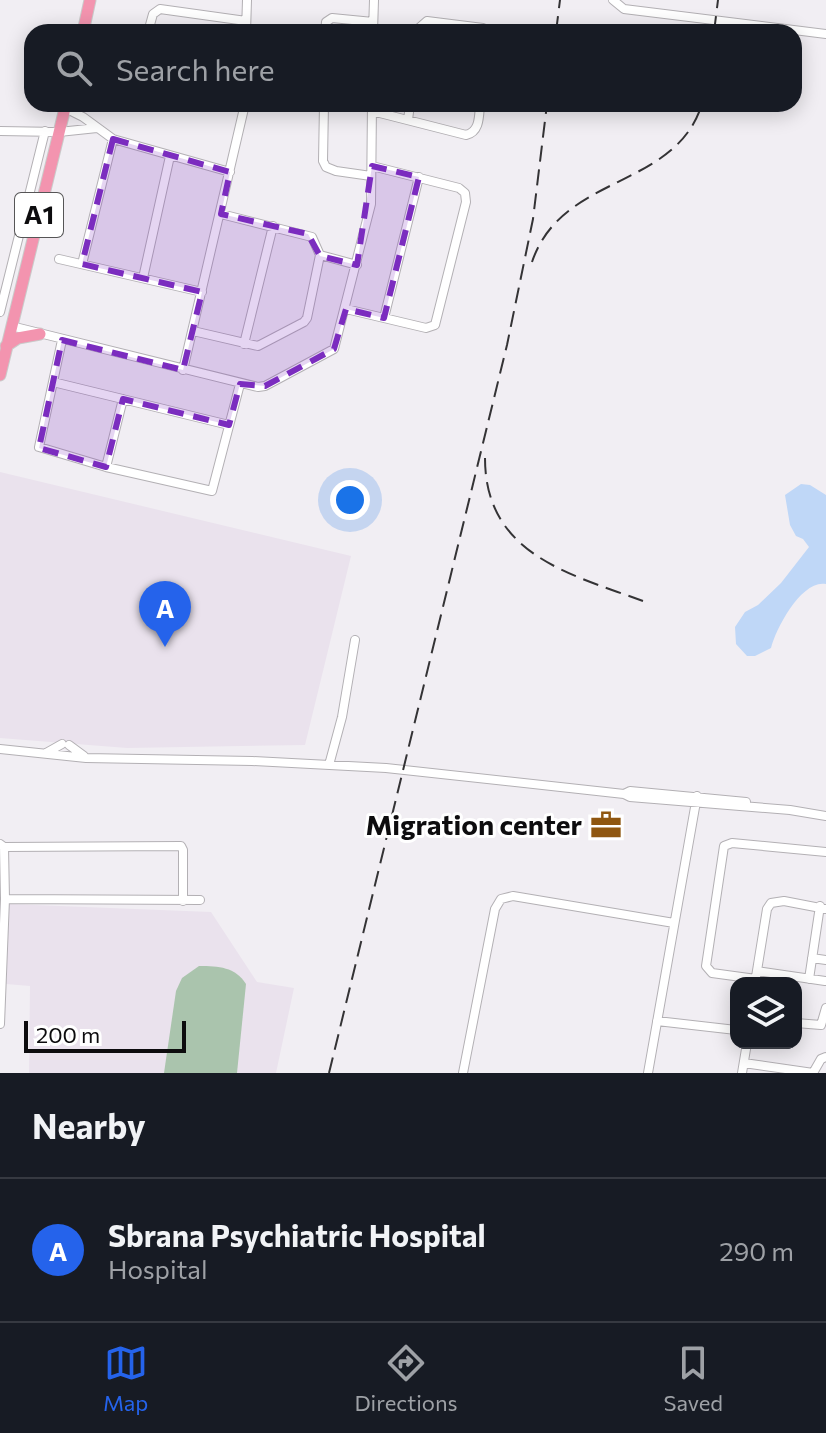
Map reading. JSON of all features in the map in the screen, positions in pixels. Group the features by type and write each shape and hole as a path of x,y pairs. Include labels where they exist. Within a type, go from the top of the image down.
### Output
{"highway":[{"path":"85,24 90,0"},
{"name":"A1","path":"0,375 64,112"},
{"path":"6,346 18,338 40,334"}],"street":[{"path":"150,24 153,14 160,9 246,21 247,0"},
{"path":"373,24 374,0"},
{"path":"613,0 624,9 745,24"},
{"path":"326,24 332,18 359,24"},
{"path":"422,24 427,21 451,24"},
{"path":"802,31 826,34"},
{"path":"75,112 113,139 230,172"},
{"path":"183,370 243,112"},
{"path":"324,112 323,161 326,167 336,171 372,171 419,177 464,191 466,202 436,323 426,328 346,309"},
{"path":"11,326 240,384 265,386 334,349 371,204 372,112"},
{"path":"384,112 470,134 477,127 479,112"},
{"path":"408,120 409,112"},
{"path":"0,131 59,132 97,128"},
{"path":"0,312 45,131"},
{"path":"82,264 113,139"},
{"path":"143,278 170,156"},
{"path":"384,318 419,177"},
{"path":"193,331 260,346 306,319 320,255 310,235 221,214"},
{"path":"244,344 273,226"},
{"path":"320,255 357,265"},
{"path":"59,259 202,292"},
{"path":"62,340 39,448 106,467 212,491 240,384"},
{"path":"53,382 229,425"},
{"path":"106,467 123,399"},
{"path":"329,765 342,717 355,640"},
{"path":"41,754 65,744 86,758"},
{"path":"0,749 86,758 386,768 826,816"},
{"path":"624,794 630,791 781,806 790,810"},
{"path":"648,1073 697,800"},
{"path":"681,802 691,825"},
{"path":"691,825 712,804"},
{"path":"747,977 712,973 706,966 724,846 732,843 826,852"},
{"path":"0,1024 5,899 2,851 181,846 183,901"},
{"path":"463,1073 495,909 501,899 513,896 674,923"},
{"path":"5,899 200,900"},
{"path":"756,977 767,909 771,903 784,901 823,908 809,979"},
{"path":"812,958 826,960"},
{"path":"802,979 825,981"},
{"path":"802,1023 821,1025 826,1008"},
{"path":"657,1021 730,1029"},
{"path":"742,1073 746,1049"},
{"path":"744,1063 813,1073 821,1059 826,1057"}],"highlighted area":[{"path":"113,139 230,172 221,214 308,234 320,256 357,265 372,166 419,177 384,318 346,309 334,349 265,386 240,384 229,425 123,399 106,467 39,448 62,340 183,370 193,331 202,292 82,264"}],"shaded area":[{"path":"0,472 351,556 305,745 127,748 0,738"},
{"path":"9,904 211,912 257,982 294,988 276,1073 29,1073 30,986 6,984"}],"green space":[{"path":"199,966 226,969 237,974 246,984 237,1073 164,1073 176,991 182,978"}],"water":[{"path":"801,484 810,485 826,495 826,584 817,584 799,597 784,618 771,648 755,656 747,656 736,644 735,627 745,612 758,605 781,583 809,547 796,536 790,525 785,495"}],"railway":[{"path":"557,24 560,0"},
{"path":"715,24 718,0"},
{"path":"329,1073 507,345 533,219 546,112"},
{"path":"532,262 547,233 567,212 668,152 688,132 698,112"},
{"path":"485,458 489,491 499,517 515,538 560,569 643,601"}],"place":[{"name":"Sbrana Psychiatric Hospital","path":"165,647"},
{"name":"Migration center","path":"606,825"}]}
